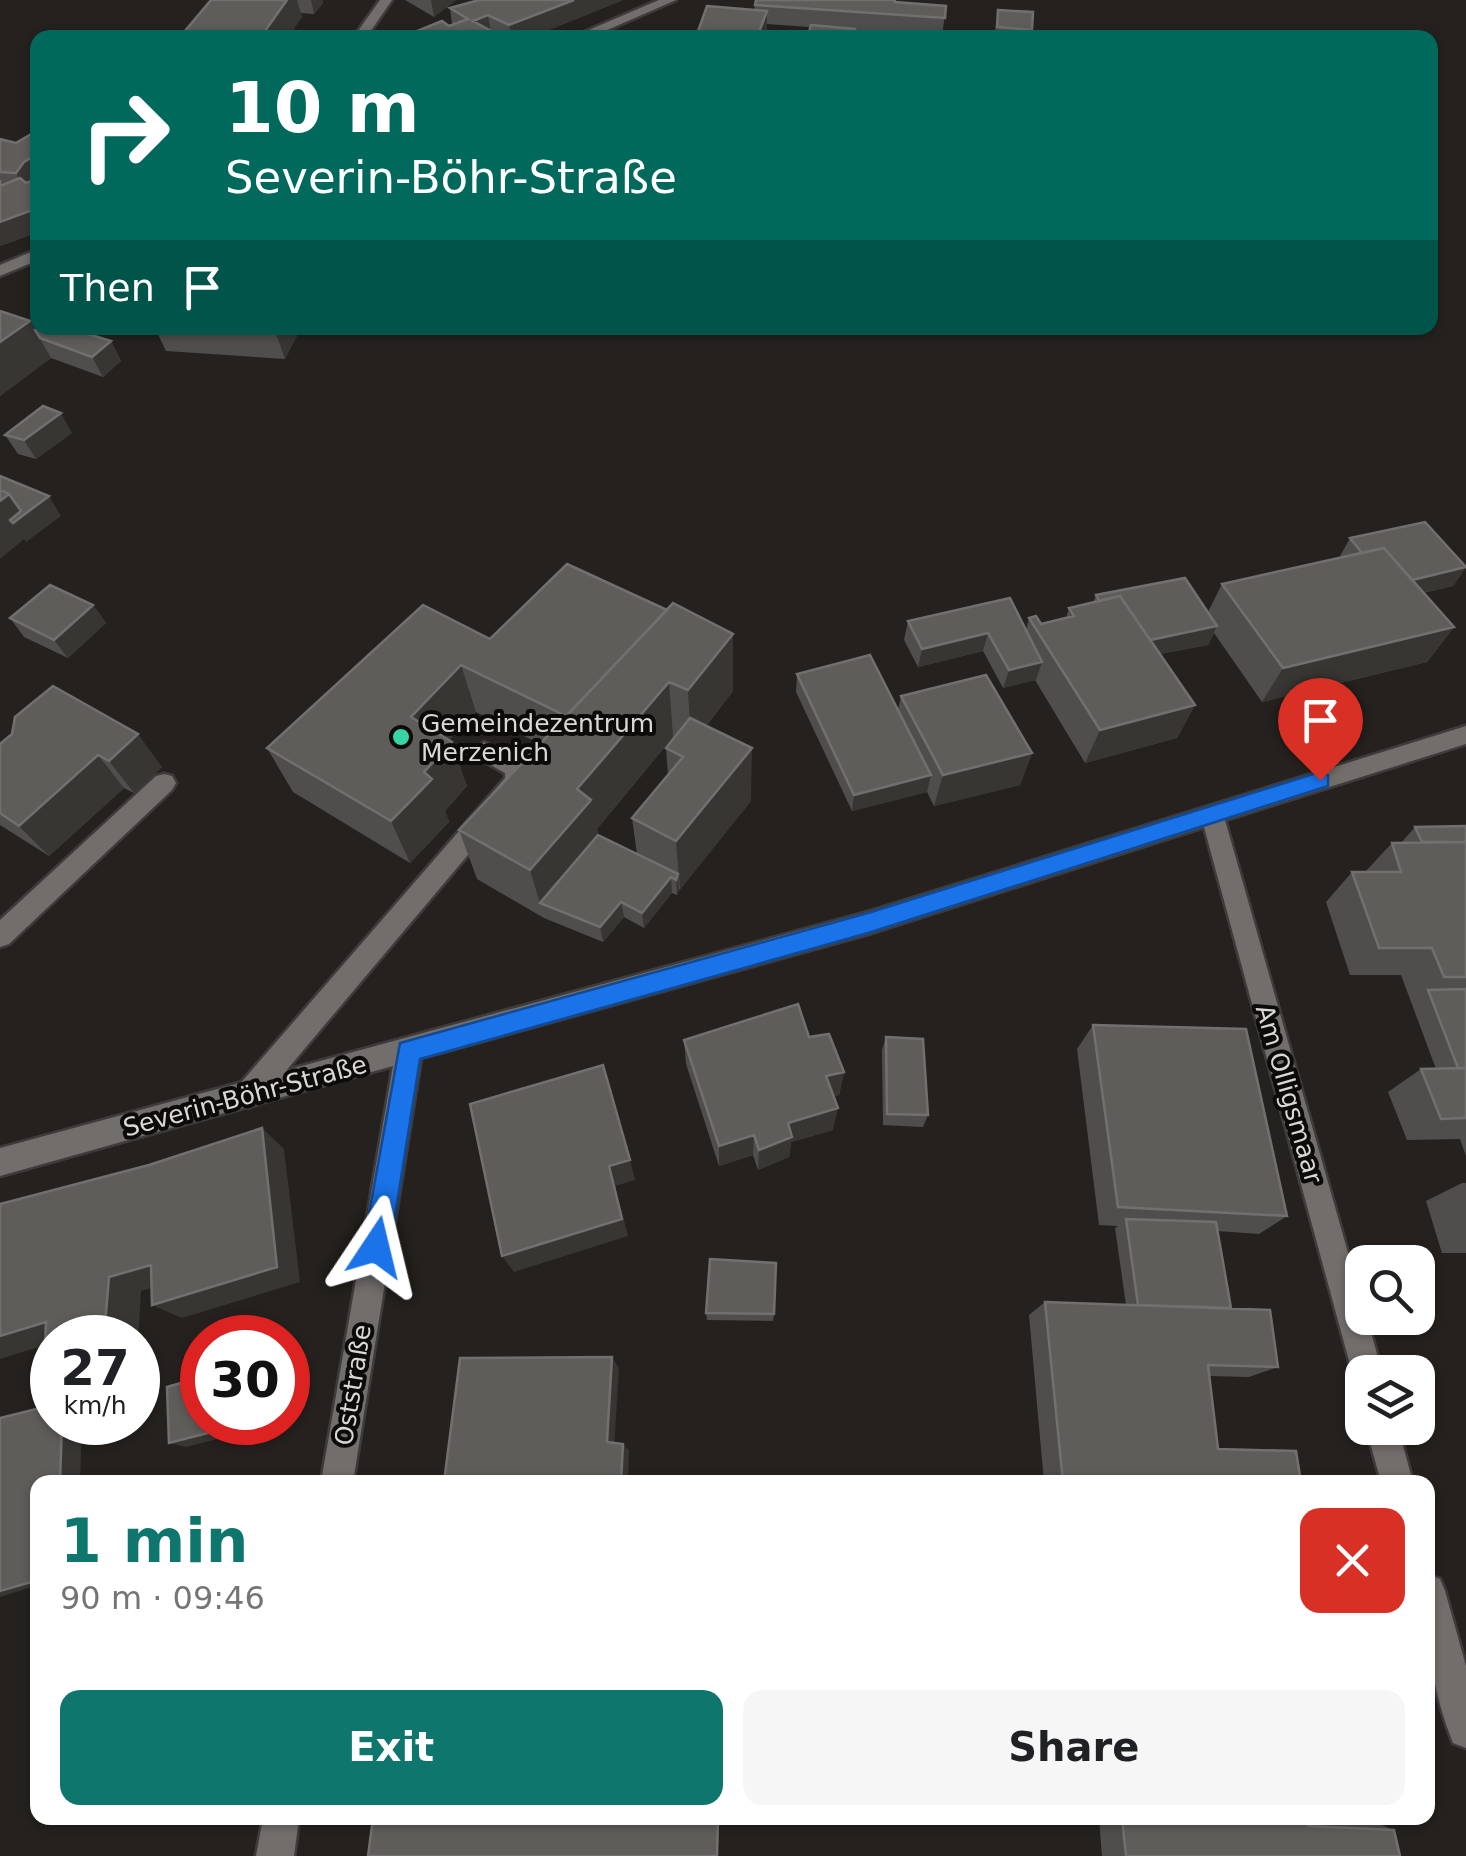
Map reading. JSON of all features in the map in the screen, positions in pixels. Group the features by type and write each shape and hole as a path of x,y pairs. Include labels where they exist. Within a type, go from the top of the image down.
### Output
{"street":[{"path":"365,30 386,0"},
{"path":"596,30 670,0"},
{"path":"0,271 30,258"},
{"name":"Severin-Böhr-Straße","path":"0,1162 868,923 1466,735"},
{"path":"248,1095 513,785 519,776 513,767 484,751"},
{"path":"0,936 164,783"},
{"name":"Am Olligsmaar","path":"1212,815 1362,1355"},
{"name":"Oststraße","path":"338,1475 409,1051"},
{"path":"1387,1445 1395,1475"},
{"path":"1435,1617 1466,1730"},
{"path":"274,1856 280,1825"}],"building":[{"path":"211,0 287,0 266,30 186,30"},
{"path":"479,0 574,0 509,25 488,15 473,21 490,30 420,30 442,21 449,26 468,19 450,8"},
{"path":"756,0 895,0 946,6 945,18 755,5"},
{"path":"707,6 767,11 760,30 698,30"},
{"path":"998,10 1033,12 1032,30 997,27"},
{"path":"811,25 855,29 855,30 809,30"},
{"path":"30,135 30,159 16,173 0,172 0,139 16,143"},
{"path":"20,178 30,182 30,211 0,222 0,186"},
{"path":"0,311 30,321 0,342"},
{"path":"38,335 92,335 111,341 92,357"},
{"path":"43,406 61,413 24,440 5,435"},
{"path":"0,476 49,496 13,523 10,520 21,511 9,494 0,490"},
{"path":"1425,522 1466,567 1412,580 1384,548 1362,553 1350,538"},
{"path":"1384,548 1454,627 1283,668 1222,584"},
{"path":"567,564 667,610 566,716 461,665 411,717 452,742 424,772 432,779 391,821 267,748 423,605 490,639"},
{"path":"1185,578 1217,626 1150,640 1120,596 1099,601 1096,595"},
{"path":"50,585 93,605 54,640 10,618"},
{"path":"1120,596 1195,705 1100,730 1029,618 1036,616 1041,624 1074,616 1069,608"},
{"path":"1010,598 1042,662 1009,670 988,633 922,649 908,621"},
{"path":"673,603 733,634 688,690 669,682 577,789 591,800 530,870 459,830"},
{"path":"870,655 931,775 854,795 797,674"},
{"path":"986,675 1032,753 943,775 901,696"},
{"path":"53,686 138,734 109,761 98,755 19,826 0,813 0,744 12,734 15,717"},
{"path":"690,718 752,748 676,841 632,818 683,757 666,748"},
{"path":"1466,826 1466,842 1422,842 1415,827"},
{"path":"598,835 678,874 676,880 671,877 642,913 621,902 600,927 540,903"},
{"path":"1466,842 1466,977 1444,977 1432,948 1379,948 1352,872 1401,872 1392,843"},
{"path":"1466,989 1466,1068 1458,1068 1428,990"},
{"path":"798,1004 809,1037 829,1034 844,1072 826,1076 838,1108 788,1123 792,1137 759,1150 754,1135 719,1146 684,1040"},
{"path":"1093,1025 1246,1029 1287,1216 1118,1207"},
{"path":"886,1037 923,1039 928,1115 887,1114"},
{"path":"603,1065 630,1160 609,1166 622,1219 502,1256 470,1104"},
{"path":"1466,1068 1466,1118 1441,1119 1421,1069"},
{"path":"262,1128 277,1267 152,1305 151,1265 109,1277 106,1315 30,1315 30,1327 0,1336 0,1204 149,1165"},
{"path":"1126,1219 1216,1222 1231,1308 1138,1305"},
{"path":"710,1259 776,1263 774,1314 706,1313"},
{"path":"1045,1302 1270,1310 1278,1367 1208,1365 1218,1449 1296,1451 1300,1475 1062,1475"},
{"path":"612,1357 607,1442 623,1444 621,1475 445,1475 460,1358"},
{"path":"180,1383 180,1440 169,1443 167,1387"},
{"path":"30,1410 30,1445 61,1445 60,1475 30,1475 30,1582 0,1591 0,1418"},
{"path":"372,1825 718,1825 717,1856 368,1856"},
{"path":"1123,1825 1308,1825 1394,1830 1400,1856 1126,1856"}],"place":[{"name":"Gemeindezentrum Merzenich","path":"401,737"}],"route":[{"path":"376,1247 409,1051 868,923 1320,780"}]}
